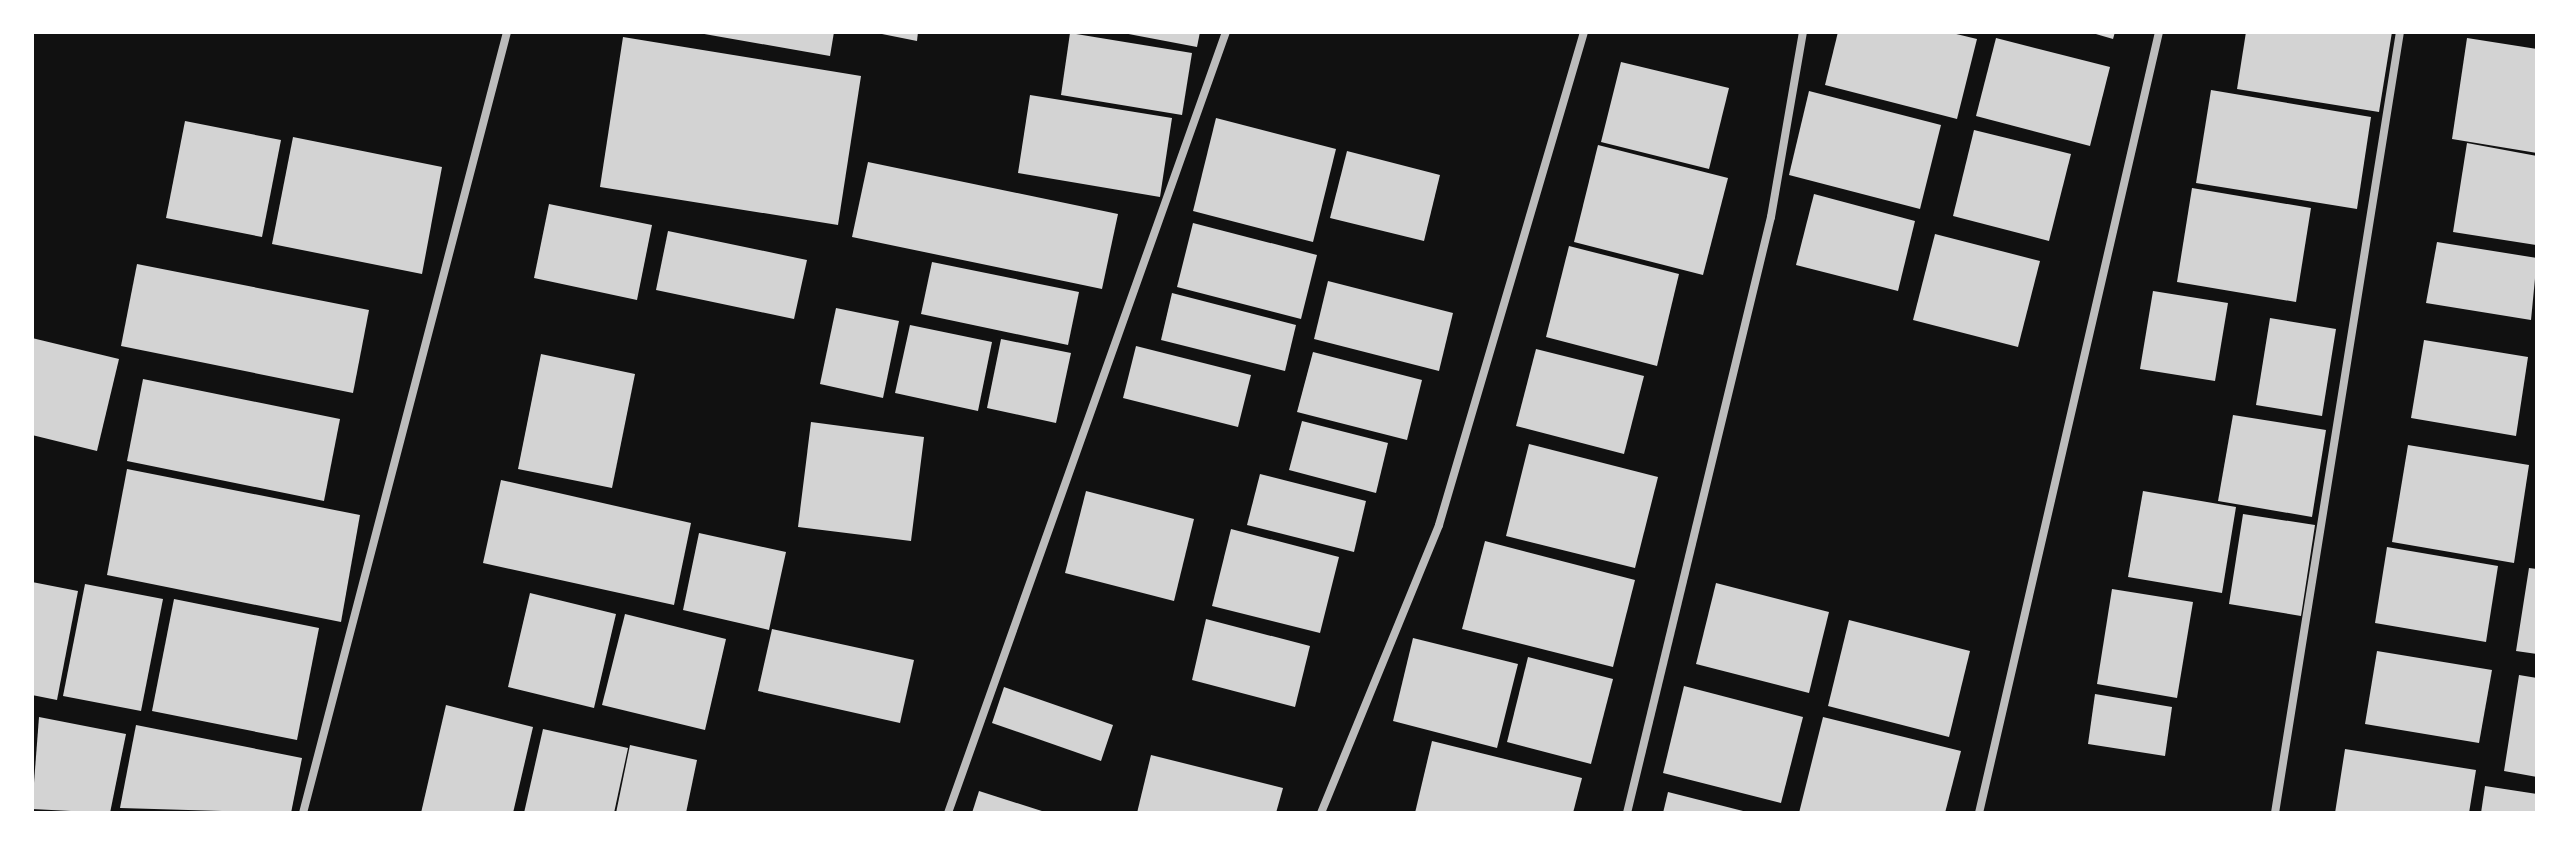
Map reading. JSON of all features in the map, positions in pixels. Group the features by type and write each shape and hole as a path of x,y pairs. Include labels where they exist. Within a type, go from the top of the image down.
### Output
{"street":[{"path":"303,813 507,32"},
{"path":"948,813 1226,32"},
{"path":"1321,813 1439,525 1584,32"},
{"path":"1627,813 1771,217 1803,32"},
{"path":"1979,813 2159,32"},
{"path":"2275,813 2400,32"}],"building":[{"path":"693,32 834,32 830,56"},
{"path":"872,32 918,32 917,41"},
{"path":"1118,32 1200,32 1197,47"},
{"path":"1838,32 1948,32 1977,39 1957,119 1825,85"},
{"path":"2089,32 2115,32 2113,39"},
{"path":"2246,32 2392,32 2379,112 2237,89"},
{"path":"1070,33 1192,53 1182,115 1061,95"},
{"path":"623,37 861,76 838,225 600,187"},
{"path":"1996,38 2110,67 2090,146 1976,116"},
{"path":"2467,38 2537,49 2537,153 2452,139"},
{"path":"1621,62 1729,88 1709,169 1601,142"},
{"path":"2211,90 2371,117 2357,209 2196,183"},
{"path":"1809,91 1941,125 1920,209 1789,175"},
{"path":"1030,95 1172,118 1160,197 1018,173"},
{"path":"1216,118 1336,149 1313,242 1193,211"},
{"path":"185,121 281,140 262,237 166,218"},
{"path":"1974,130 2071,154 2049,241 1953,216"},
{"path":"293,137 442,167 422,274 272,244"},
{"path":"2467,143 2537,156 2536,245 2453,232"},
{"path":"1598,145 1728,178 1703,275 1574,242"},
{"path":"1347,151 1440,175 1424,241 1330,218"},
{"path":"868,162 1118,214 1102,289 852,237"},
{"path":"2192,188 2311,208 2296,302 2177,282"},
{"path":"1814,194 1915,221 1898,291 1796,265"},
{"path":"549,204 652,225 637,300 534,278"},
{"path":"1193,223 1317,255 1301,319 1177,287"},
{"path":"668,231 807,260 794,319 656,290"},
{"path":"1935,234 2040,261 2018,347 1913,320"},
{"path":"2437,242 2537,258 2531,320 2426,303"},
{"path":"1569,246 1679,274 1657,366 1546,337"},
{"path":"932,262 1079,292 1068,345 921,314"},
{"path":"137,264 369,310 353,393 121,346"},
{"path":"1328,281 1453,313 1439,371 1314,339"},
{"path":"2153,291 2228,303 2215,381 2140,369"},
{"path":"1172,293 1296,325 1285,371 1161,340"},
{"path":"836,308 899,321 883,398 820,384"},
{"path":"2270,318 2336,329 2322,416 2256,405"},
{"path":"910,325 992,342 978,411 895,393"},
{"path":"32,338 119,359 97,451 32,435"},
{"path":"1001,339 1071,353 1056,423 987,408"},
{"path":"2424,340 2528,357 2516,436 2411,418"},
{"path":"1136,346 1251,375 1238,427 1123,398"},
{"path":"1536,349 1644,376 1624,454 1516,426"},
{"path":"1313,352 1422,380 1407,440 1297,412"},
{"path":"541,354 635,374 612,488 518,469"},
{"path":"143,379 340,419 324,501 127,461"},
{"path":"2233,415 2326,430 2312,517 2218,501"},
{"path":"1302,421 1388,443 1376,493 1289,470"},
{"path":"811,422 924,437 911,541 798,527"},
{"path":"1529,444 1658,477 1635,568 1506,536"},
{"path":"2408,445 2529,465 2514,563 2392,542"},
{"path":"127,469 360,515 341,622 107,575"},
{"path":"1260,474 1366,501 1354,552 1247,525"},
{"path":"501,480 691,523 674,605 483,563"},
{"path":"1086,491 1194,519 1174,601 1065,573"},
{"path":"2143,491 2236,507 2222,593 2128,577"},
{"path":"2243,514 2315,525 2301,616 2229,604"},
{"path":"1231,529 1339,557 1320,633 1212,606"},
{"path":"699,533 786,552 769,630 683,610"},
{"path":"1485,541 1635,580 1613,667 1462,629"},
{"path":"2387,547 2498,566 2486,642 2375,623"},
{"path":"2529,568 2537,569 2537,654 2516,651"},
{"path":"32,582 78,591 57,700 32,695"},
{"path":"1716,583 1829,612 1809,693 1696,664"},
{"path":"85,584 163,599 141,711 63,696"},
{"path":"2112,589 2193,602 2177,698 2097,684"},
{"path":"530,593 616,614 594,708 508,687"},
{"path":"174,599 319,628 297,740 152,711"},
{"path":"625,614 726,639 705,730 602,705"},
{"path":"1206,619 1310,646 1295,707 1192,680"},
{"path":"1849,620 1970,651 1949,737 1828,706"},
{"path":"772,629 914,660 900,723 758,691"},
{"path":"1413,638 1518,664 1497,748 1393,721"},
{"path":"2377,651 2492,670 2479,743 2365,724"},
{"path":"1528,657 1613,679 1591,764 1507,742"},
{"path":"2519,675 2537,678 2537,777 2504,771"},
{"path":"1684,686 1803,717 1781,803 1663,773"},
{"path":"1004,687 1113,725 1101,761 992,723"},
{"path":"2095,694 2172,707 2165,756 2088,744"},
{"path":"446,705 533,727 513,813 421,813"},
{"path":"39,717 126,734 110,813 32,809"},
{"path":"1823,717 1961,751 1945,813 1799,813"},
{"path":"136,725 302,758 291,813 120,808"},
{"path":"543,729 628,748 614,813 524,813"},
{"path":"1432,741 1582,778 1573,813 1415,813"},
{"path":"630,745 697,760 686,813 616,813"},
{"path":"2345,749 2476,770 2469,813 2335,813"},
{"path":"1151,755 1283,788 1276,813 1137,813"},
{"path":"2485,786 2537,794 2537,813 2481,813"},
{"path":"979,791 1045,812 1045,813 972,813"},
{"path":"1668,792 1747,812 1747,813 1663,813"}]}
